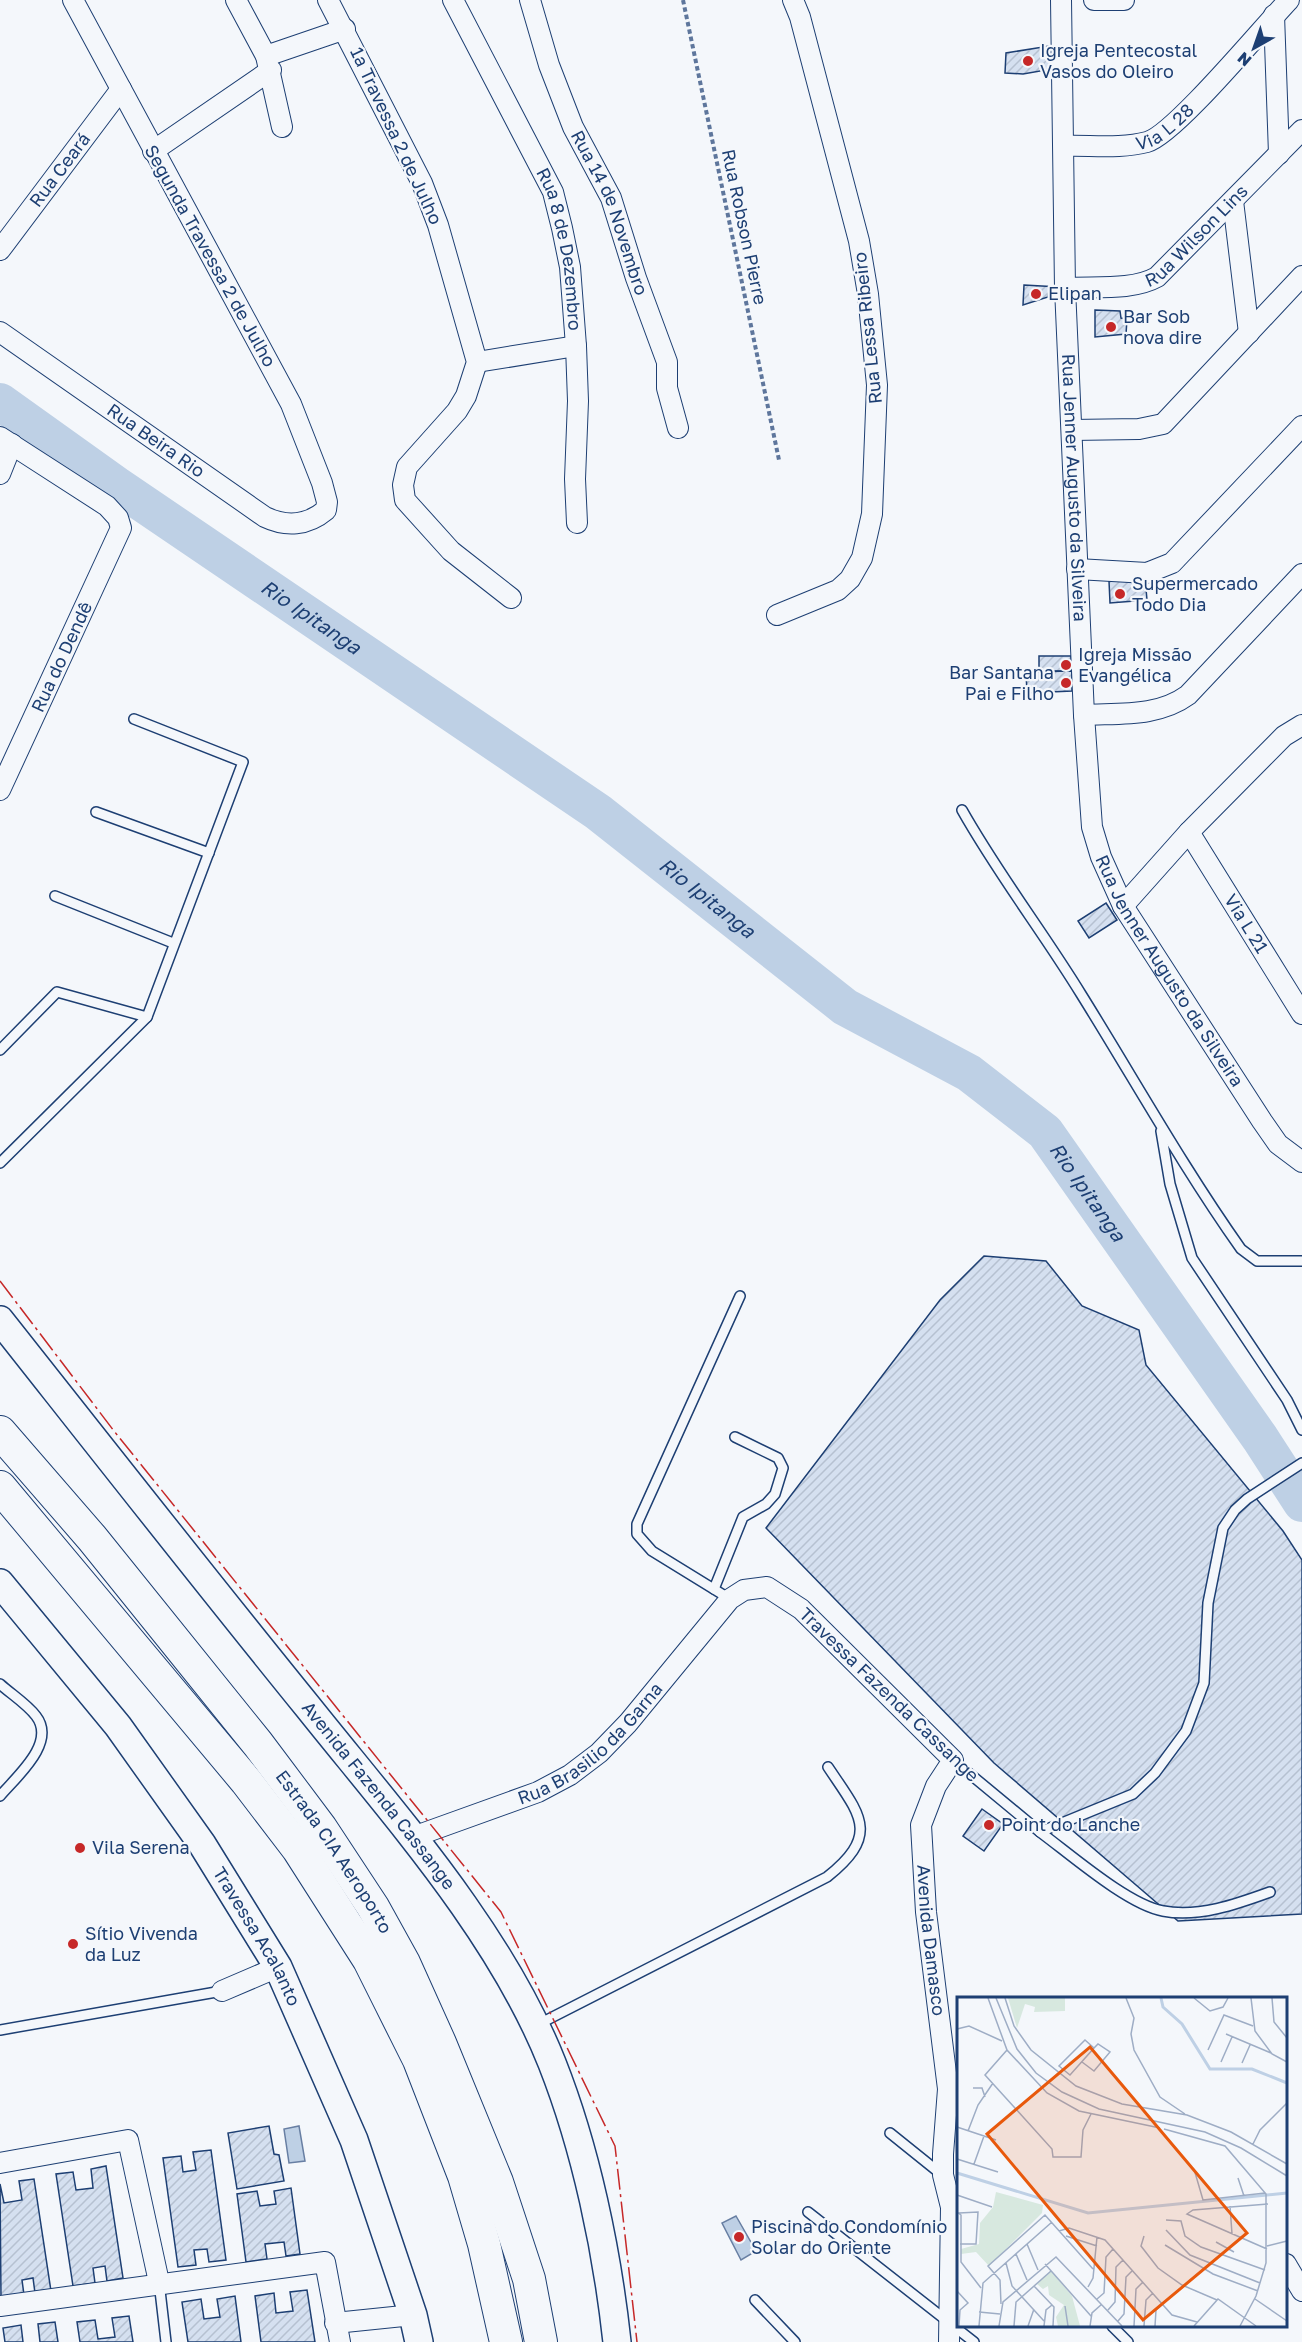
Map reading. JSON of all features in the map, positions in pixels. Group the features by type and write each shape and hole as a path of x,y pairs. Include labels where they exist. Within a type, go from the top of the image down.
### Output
{"highway":[{"name":"Estrada CIA Aeroporto","path":"0,1432 92,1538 258,1744 321,1828 373,1907 404,1963 440,2043 497,2182 529,2279 541,2342"},
{"name":"Estrada CIA Aeroporto","path":"0,1487 252,1789 298,1849 369,1960 419,2060 464,2176 484,2244 506,2342"}],"main road":[{"name":"Avenida Fazenda Cassange","path":"0,1320 413,1837 486,1939 535,2026 552,2064 575,2135 608,2265 617,2342"},
{"name":"Travessa Acalanto","path":"6,1594 118,1726 202,1844 279,1967 354,2140 413,2315 419,2342"}],"street":[{"name":"Segunda Travessa 2 de Julho","path":"73,0 291,404 327,502 326,510 319,516"},
{"path":"236,0 268,63 282,127"},
{"name":"1ª Travessa 2 de Julho","path":"328,0 345,29 422,183 438,225 477,362"},
{"name":"Rua 8 de Dezembro","path":"453,0 553,192 570,267 576,346 579,401 574,480 577,523"},
{"name":"Rua 14 de Novembro","path":"530,0 549,65 573,127 611,198 636,278 667,362 667,388 678,428"},
{"name":"Rua Lessa Ribeiro","path":"777,615 838,590 850,579 862,558 872,514 877,385 868,294 859,241 800,18 793,0"},
{"name":"Rua Jenner Augusto da Silveira","path":"1061,0 1065,288 1084,715 1092,827 1101,857 1123,906 1278,1144 1302,1162"},
{"path":"1094,0 1124,0"},
{"name":"Via L 28","path":"1064,146 1148,142 1161,135 1181,117 1288,0"},
{"path":"1274,15 1280,154"},
{"path":"153,151 268,63 345,29"},
{"name":"Rua Ceará","path":"0,250 121,89"},
{"name":"Rua Wilson Lins","path":"1065,288 1148,282 1167,269 1302,130"},
{"path":"1233,201 1249,333"},
{"path":"1072,430 1139,429 1163,424 1302,276"},
{"name":"Rua Beira Rio","path":"0,332 265,516 286,525 319,516"},
{"path":"511,598 451,551 405,500 403,485 407,467 457,411 466,396 477,362 576,346"},
{"path":"1077,569 1148,573 1172,563 1302,426"},
{"path":"0,474 6,440"},
{"name":"Rua do Dendê","path":"0,790 119,535 121,523 107,506 6,440"},
{"path":"1084,715 1152,711 1177,703 1188,695 1302,574"},
{"path":"1123,906 1189,832 1284,736 1302,725"},
{"name":"Via L 21","path":"1189,832 1302,1014"},
{"name":"Travessa Fazenda Cassange","path":"722,1594 767,1587 801,1609 953,1760"},
{"name":"Rua Brasilio da Garna","path":"413,1837 538,1792 570,1775 599,1753 628,1723 722,1594"},
{"name":"Avenida Damasco","path":"949,2342 955,2209 943,2175 953,2091 926,1912 921,1825 936,1786 953,1760"},
{"path":"222,1990 279,1967"},
{"path":"0,2163 128,2140 159,2282"},
{"path":"0,2306 159,2282 325,2262 337,2333 413,2315"},
{"path":"1287,2266 1302,2291"}],"lane":[{"path":"0,1163 147,1017 243,762 134,719"},
{"path":"962,810 982,847 1080,992 1160,1125 1232,1237 1249,1257 1273,1262 1302,1261"},
{"path":"96,812 208,853"},
{"path":"55,896 173,943"},
{"path":"0,1050 57,992 147,1017"},
{"path":"1160,1125 1170,1184 1192,1258 1287,1400 1302,1430"},
{"path":"735,1437 778,1458 783,1468 775,1494 766,1504 743,1517 722,1594 647,1547 637,1534 637,1524 740,1296"},
{"path":"1040,1832 1133,1794 1155,1773 1186,1731 1204,1683 1208,1603 1223,1528 1235,1510 1247,1499 1302,1462"},
{"path":"0,1684 36,1716 42,1727 41,1740 34,1755 0,1796"},
{"name":"Travessa Fazenda Cassange","path":"953,1760 1040,1832 1128,1895 1162,1911 1183,1913 1223,1907 1270,1892"},
{"path":"535,2026 827,1877 843,1865 856,1848 862,1828 856,1809 828,1767"},
{"path":"0,2030 222,1990"},
{"path":"890,2133 943,2175"},
{"path":"808,2212 974,2342"},
{"path":"159,2282 166,2342"},
{"path":"755,2300 795,2342"},
{"path":"1114,2327 1128,2342"}],"path":[{"name":"Rua Robson Pierre","path":"683,0 779,460"}],"water":[{"path":"299,2126 305,2161 289,2163 284,2129"},
{"name":"Piscina do Condomínio Solar do Oriente","path":"736,2216 756,2251 741,2260 722,2223"}],"building":[{"name":"Igreja Pentecostal Vasos do Oleiro","path":"1049,46 1052,69 1023,74 1005,73 1006,53"},
{"name":"Elipan","path":"1024,285 1059,287 1059,292 1049,291 1048,297 1023,305"},
{"name":"Bar Sob nova dire","path":"1095,310 1120,311 1121,318 1127,319 1126,334 1095,337"},
{"path":"1145,578 1147,600 1110,603 1109,581"},
{"path":"1039,656 1071,656 1072,671 1039,671"},
{"path":"1072,671 1072,691 1027,693 1026,672"},
{"path":"1106,903 1117,920 1089,938 1078,921"},
{"path":"984,1256 1046,1261 1082,1306 1139,1330 1146,1365 1283,1531 1302,1560 1302,1914 1178,1921 994,1763 766,1528 940,1300"},
{"path":"982,1809 1003,1824 984,1851 963,1836"},
{"path":"269,2126 274,2154 279,2155 284,2181 237,2189 228,2133"},
{"path":"211,2150 226,2260 209,2262 207,2249 194,2250 196,2265 178,2267 163,2158 181,2156 183,2172 196,2170 193,2152"},
{"path":"106,2166 123,2278 107,2281 105,2266 93,2268 95,2283 73,2286 56,2174 73,2172 76,2190 93,2188 91,2169"},
{"path":"34,2179 51,2291 35,2293 33,2278 22,2280 24,2295 1,2299 0,2184 4,2203 22,2200 19,2181"},
{"path":"291,2188 300,2254 286,2256 284,2242 265,2244 267,2259 246,2262 237,2194 257,2191 260,2206 276,2204 274,2191"},
{"path":"307,2290 315,2342 261,2342 255,2296 274,2293 276,2313 293,2311 290,2292"},
{"path":"235,2296 241,2342 188,2342 182,2302 201,2299 204,2319 220,2317 217,2299"},
{"path":"129,2316 133,2342 80,2342 77,2322 95,2320 98,2339 115,2337 112,2318"},
{"path":"55,2322 58,2342 40,2342 38,2324"},
{"path":"21,2325 23,2342 5,2342 3,2328"}],"waterway":[{"name":"Rio Ipitanga","path":"0,402 116,485 598,812 845,1007 969,1073 1045,1132 1260,1438 1302,1503"}],"power":[{"path":"0,1281 114,1431 501,1912 615,2146 637,2342"}],"place":[{"name":"Igreja Pentecostal Vasos do Oleiro","path":"1028,61"},
{"name":"Elipan","path":"1036,294"},
{"name":"Bar Sob nova dire","path":"1111,327"},
{"name":"Supermercado Todo Dia","path":"1120,594"},
{"name":"Igreja Missão Evangélica","path":"1066,665"},
{"name":"Bar Santana Pai e Filho","path":"1066,683"},
{"name":"Point do Lanche","path":"989,1825"},
{"name":"Vila Serena","path":"80,1848"},
{"name":"Sítio Vivenda da Luz","path":"73,1944"},
{"name":"Piscina do Condomínio Solar do Oriente","path":"739,2237"}]}
